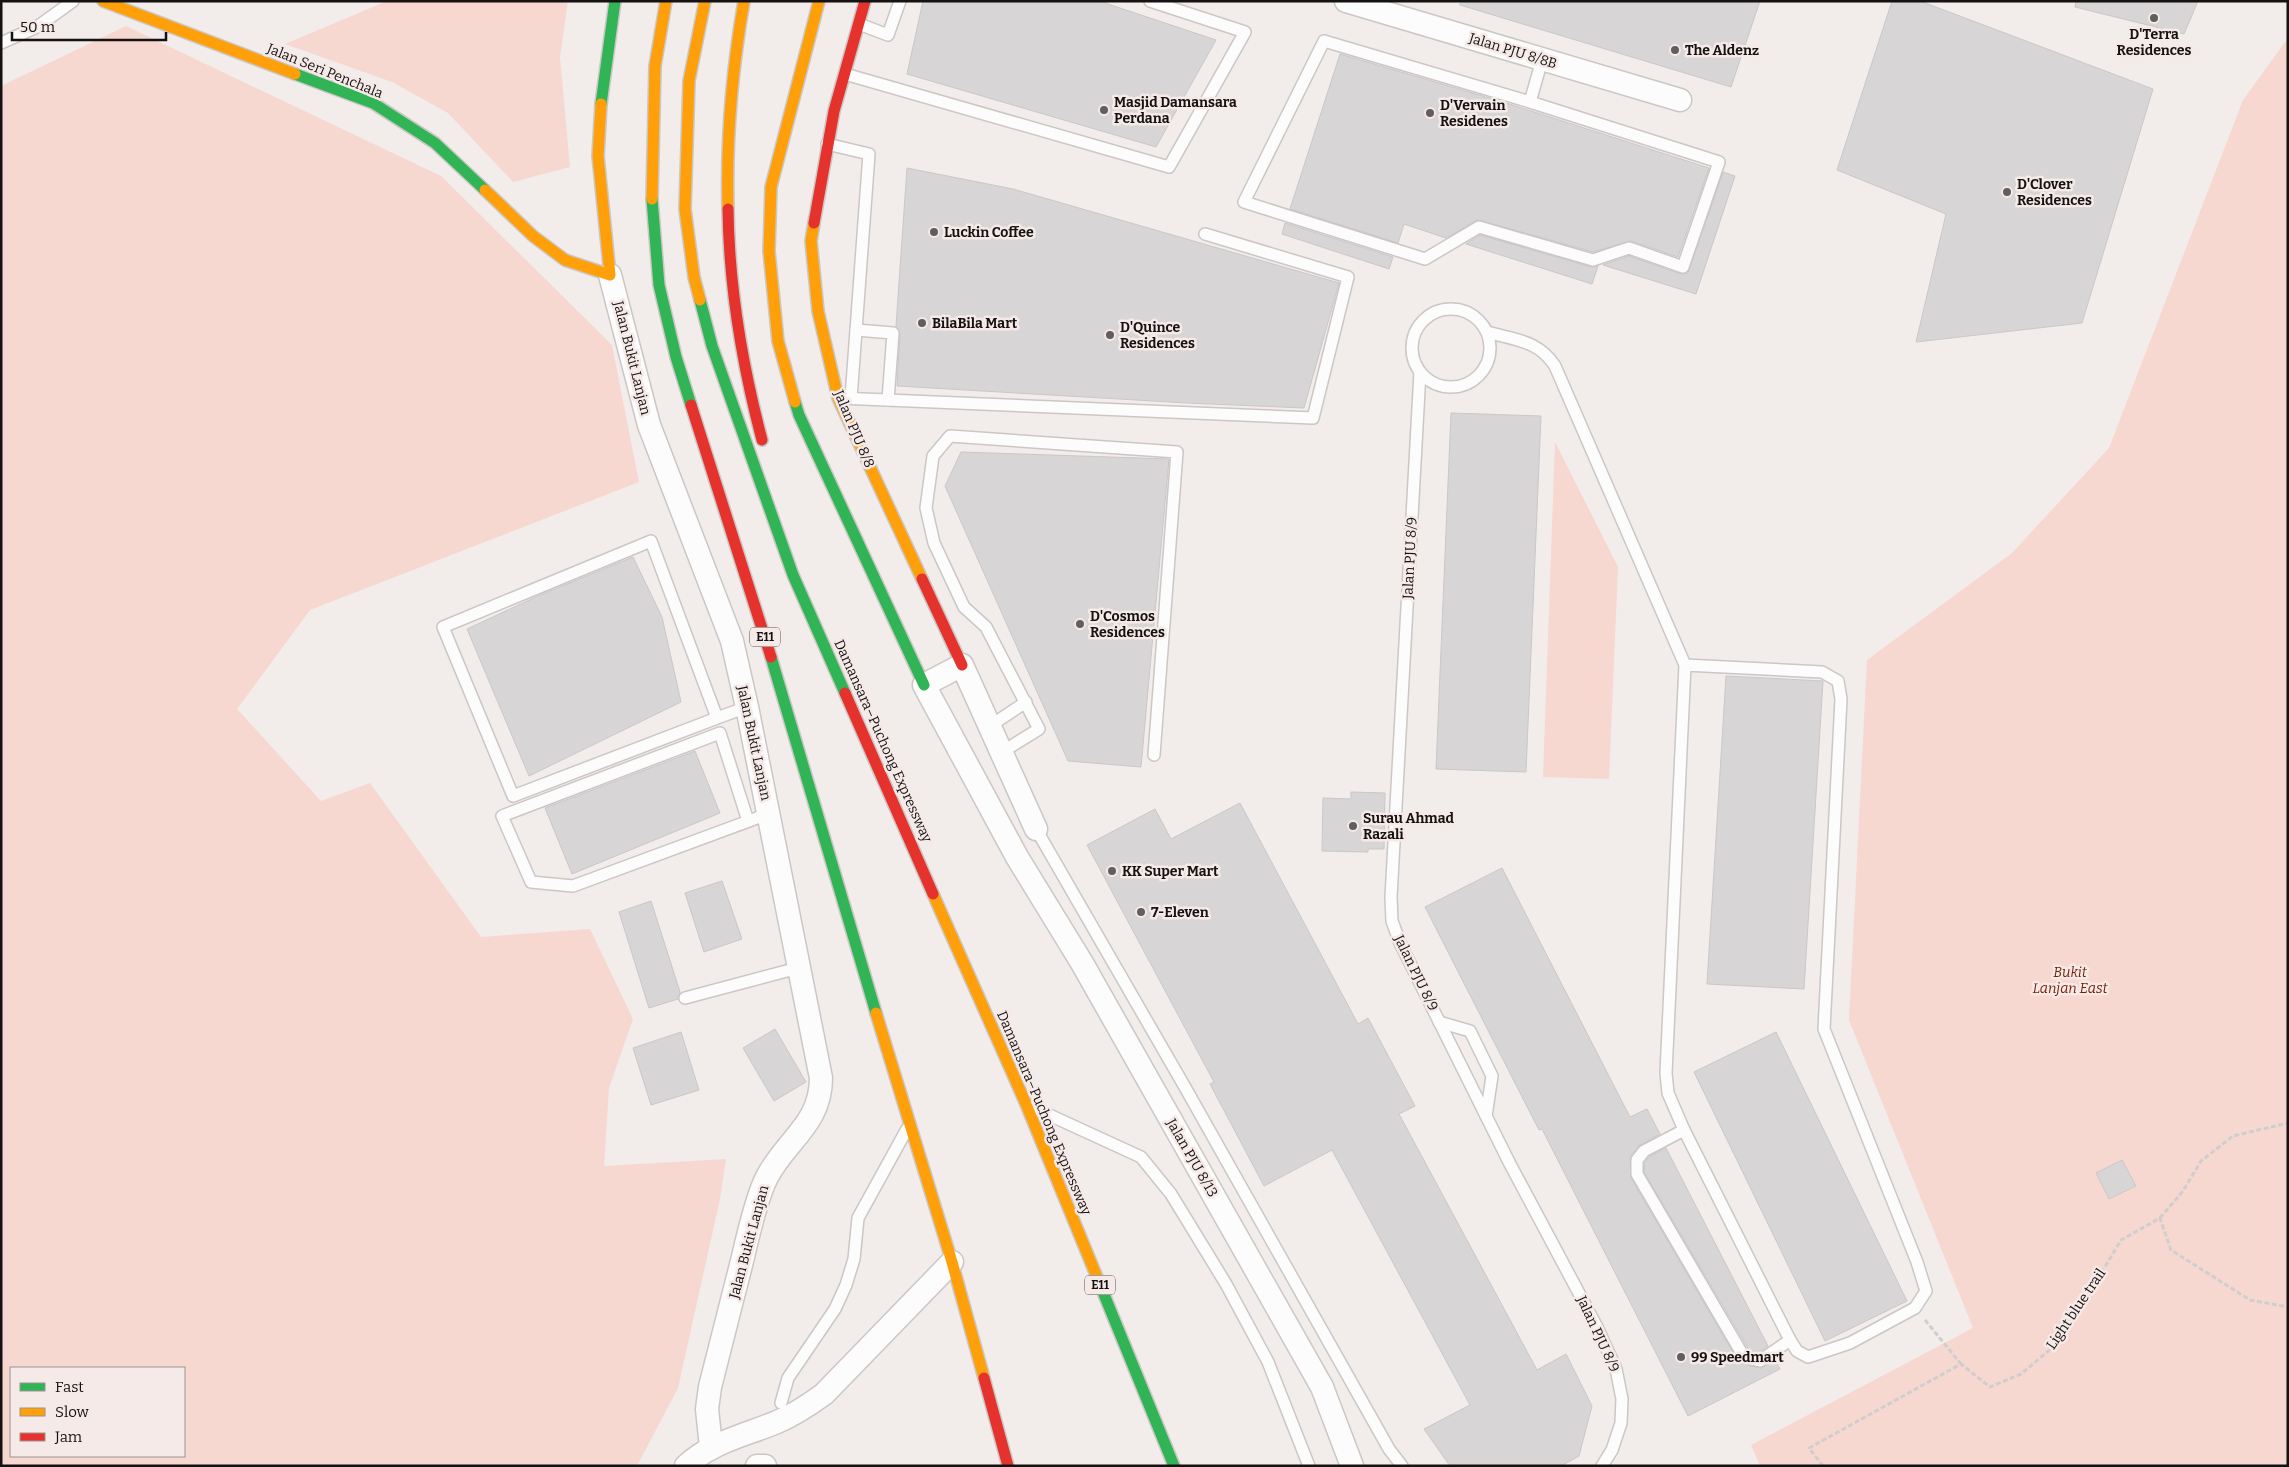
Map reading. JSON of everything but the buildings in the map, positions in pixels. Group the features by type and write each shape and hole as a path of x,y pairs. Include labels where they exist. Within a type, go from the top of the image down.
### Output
{"main road":[{"name":"Jalan Seri Penchala","path":"103,1 373,103 435,143 533,236 565,260 610,275"},
{"name":"Jalan Bukit Lanjan","path":"610,275 598,156 601,102 615,1"},
{"name":"E11","path":"666,1 655,76 652,203 659,285 676,357 751,588 909,1126 952,1262 1008,1466"},
{"name":"Damansara–Puchong Expressway","path":"705,1 689,81 685,209 694,277 712,346 793,575 1026,1104 1174,1466"},
{"path":"744,1 736,42 728,141 729,249 740,349 764,453"},
{"path":"819,1 771,187 769,251 778,341 799,415 924,685"},
{"name":"Jalan PJU 8/8","path":"865,1 843,74 827,144 812,241 818,312 838,398 962,665"},
{"path":"769,471 793,575"}],"street":[{"name":"Jalan PJU 8/8B","path":"1346,1 1383,6 1542,60 1680,100"},
{"name":"Jalan Bukit Lanjan","path":"610,275 649,425 732,640 747,707 758,818 798,968 821,1078 821,1095 815,1111 802,1132 766,1177 710,1387 707,1409 711,1448"},
{"path":"962,665 924,685 955,742 991,790 1013,806 1036,829"},
{"name":"Jalan PJU 8/8","path":"962,665 1036,829"},
{"name":"Jalan PJU 8/13","path":"955,742 1017,857 1082,963 1322,1387 1352,1466"},
{"path":"1004,757 1016,824 1017,857"},
{"path":"686,1466 711,1448 779,1421 802,1410 824,1394 952,1262"},
{"path":"757,1466 765,1466"}],"lane":[{"path":"1,43 37,27 73,1"},
{"path":"857,23 888,35 900,1"},
{"path":"843,74 1169,167 1245,32 1150,1"},
{"path":"1324,41 1530,102 1719,162 1683,267 1629,248 1593,260 1479,227 1425,259 1244,202 1324,41"},
{"path":"1530,102 1542,60"},
{"path":"827,144 869,154 851,398"},
{"path":"838,398 1314,418 1348,277 1205,234"},
{"name":"Jalan PJU 8/9","path":"1487,332 1480,321 1469,314 1456,310 1443,310 1431,315 1421,323 1414,335 1412,348 1414,361 1420,372 1391,897 1392,921 1400,943 1439,1022 1486,1116 1597,1327 1616,1370 1622,1399 1621,1424 1612,1450 1602,1466"},
{"path":"856,330 893,333 888,400"},
{"path":"1420,372 1429,381 1440,386 1453,387 1471,382 1484,369 1489,357 1490,345 1487,332 1534,344 1547,354 1554,366 1685,665 1666,1073 1668,1093 1684,1130 1790,1340 1796,1351 1808,1357 1850,1343 1915,1308 1926,1290 1917,1262 1824,1029 1841,699 1838,681 1822,672 1685,665"},
{"path":"1004,757 1039,728 986,628 964,607 934,543 926,508 933,456 950,436 1177,452 1154,756"},
{"path":"717,718 651,542 443,627 513,796 747,707"},
{"path":"990,726 1026,702"},
{"path":"720,733 758,818 573,886 531,882 502,816 720,733"},
{"path":"1036,829 1191,1097 1389,1449 1402,1466"},
{"path":"685,998 798,968"},
{"path":"1439,1022 1470,1031 1492,1076 1486,1116"},
{"path":"1026,1104 1141,1157 1172,1194 1226,1284 1268,1362 1309,1466"},
{"path":"781,1403 788,1378 835,1309 846,1285 854,1259 858,1218 909,1126"},
{"path":"1684,1130 1644,1151 1637,1160 1637,1174 1744,1357 1760,1361 1790,1340"}],"path":[{"path":"2288,1123 2233,1136 2201,1161 2183,1191 2160,1218 2171,1250 2250,1300 2288,1308"},
{"name":"Light blue trail","path":"1961,1364 1990,1387 2021,1374 2052,1348 2079,1310 2121,1240 2160,1218"},
{"path":"1823,1466 1809,1448 1961,1364 1915,1308"}],"green space":[{"path":"387,1 568,1 560,57 570,167 513,182 448,113 392,82 285,44"},
{"path":"126,26 441,176 612,345 639,482 310,610 237,709 321,801 370,783 481,937 590,929 633,1019 609,1088 604,1166 726,1159 720,1199 678,1388 637,1466 1,1466 1,86"},
{"name":"Bukit Lanjan East","path":"2288,38 2288,1466 1760,1466 1751,1445 1973,1328 1849,1020 1867,660 2012,553 2109,448 2243,100"},
{"path":"1555,442 1618,567 1609,779 1543,777"}],"traffic: fast":[{"path":"601,104 615,1"},
{"path":"295,74 373,103 435,143 485,190"},
{"path":"652,199 659,285 676,357 691,405"},
{"path":"700,300 712,346 793,575 845,693"},
{"path":"795,402 799,415 924,685"},
{"path":"771,657 876,1013"},
{"path":"1101,1287 1174,1466"}],"traffic: slow":[{"path":"103,1 295,74"},
{"path":"652,199 655,66 666,1"},
{"path":"700,300 694,277 685,209 689,81 705,1"},
{"path":"728,209 731,105 744,1"},
{"path":"795,402 778,341 769,251 771,187 819,1"},
{"path":"485,190 533,236 565,260 610,275 598,156 601,104"},
{"path":"814,223 811,241 818,311 838,398 922,579"},
{"path":"933,894 1026,1104 1101,1287"},
{"path":"876,1013 952,1262 984,1378"}],"traffic: jam":[{"path":"814,223 834,111 865,1"},
{"path":"728,209 731,268 738,326 748,383 762,440"},
{"path":"691,405 771,657"},
{"path":"922,579 962,665"},
{"path":"845,693 933,894"},
{"path":"984,1378 1008,1466"}],"place":[{"name":"D'Terra Residences","path":"2154,18"},
{"name":"The Aldenz","path":"1675,50"},
{"name":"Masjid Damansara Perdana","path":"1104,110"},
{"name":"D'Vervain Residenes","path":"1430,113"},
{"name":"D'Clover Residences","path":"2007,192"},
{"name":"Luckin Coffee","path":"934,232"},
{"name":"BilaBila Mart","path":"922,323"},
{"name":"D'Quince Residences","path":"1110,335"},
{"name":"D'Cosmos Residences","path":"1080,624"},
{"name":"Surau Ahmad Razali","path":"1353,826"},
{"name":"KK Super Mart","path":"1112,871"},
{"name":"7-Eleven","path":"1141,912"},
{"name":"99 Speedmart","path":"1681,1357"}]}
